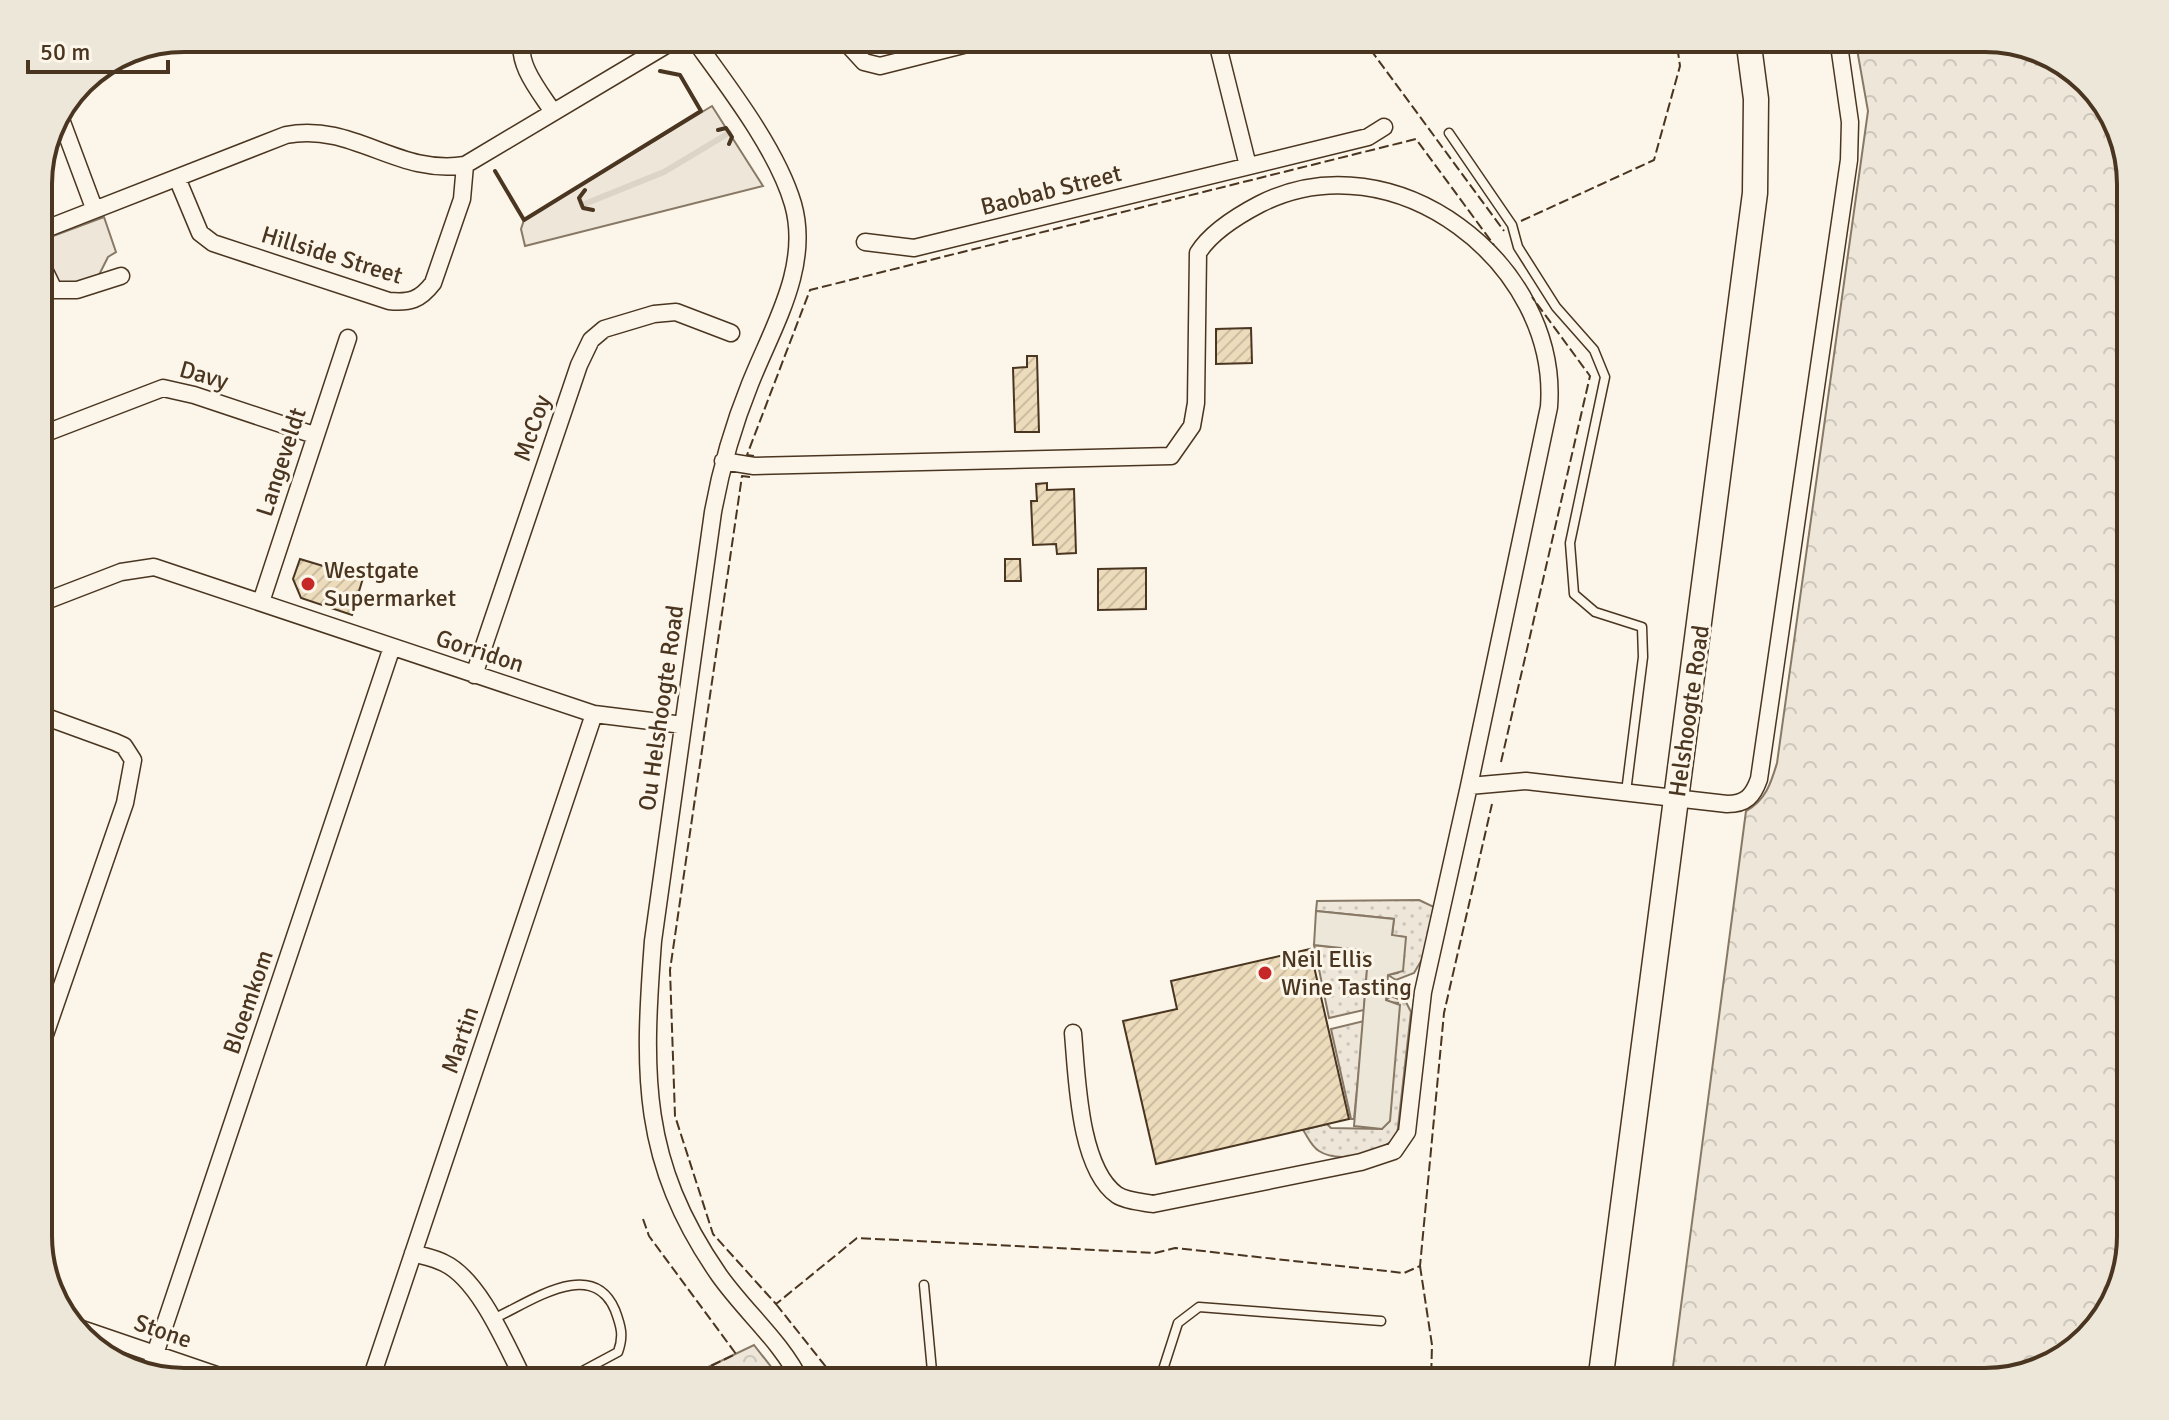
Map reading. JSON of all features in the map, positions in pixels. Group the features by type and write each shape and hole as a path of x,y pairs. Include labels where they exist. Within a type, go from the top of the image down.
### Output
{"main road":[{"name":"Helshoogte Road","path":"1602,1368 1755,193 1756,99 1750,52"}],"street":[{"path":"523,52 528,74 553,112"},
{"path":"52,226 286,135 309,130 347,138 428,168 465,165 654,52"},
{"name":"Ou Helshoogte Road","path":"702,52 772,158 793,204 797,226 789,290 723,461 653,941 648,1010 649,1097 664,1168 687,1226 732,1293 778,1343 793,1368"},
{"path":"855,52 864,62 880,66 936,52"},
{"path":"1220,52 1248,166"},
{"path":"1469,786 1526,781 1737,804 1751,797 1759,779 1849,160 1850,122 1840,52"},
{"name":"Baobab Street","path":"865,242 914,248 1368,137 1384,127"},
{"path":"65,129 94,208"},
{"name":"Hillside Street","path":"177,178 200,233 213,243 389,301 404,302 424,294 433,283 462,199 465,165"},
{"path":"723,461 754,466 1171,456 1192,426 1196,403 1198,253 1205,241 1259,204 1311,188 1355,186 1445,214 1481,241 1526,299 1547,348 1552,377 1549,407 1423,992 1407,1132 1394,1151 1361,1162 1153,1204 1120,1197 1097,1176 1078,1097 1073,1033"},
{"path":"52,286 54,290 77,290 121,276"},
{"name":"McCoy","path":"474,675 579,365 591,340 604,329 627,321 676,312 731,333"},
{"name":"Langeveldt","path":"261,602 348,338"},
{"name":"Davy","path":"52,431 163,388 194,395 314,435"},
{"name":"Gorridon","path":"52,599 121,572 154,567 594,714 683,725"},
{"name":"Bloemkom","path":"152,1364 392,647"},
{"name":"Martin","path":"375,1368 594,714"},
{"path":"52,719 124,746 133,760 125,803 52,1014"},
{"path":"413,1253 443,1262 464,1277 518,1368"},
{"name":"Stone","path":"96,1334 196,1368"}],"lane":[{"path":"1449,133 1512,225 1518,247 1556,307 1594,350 1605,377 1570,543 1574,594 1595,612 1642,627 1643,657 1626,792"},
{"path":"492,1320 575,1283 593,1285 605,1292 622,1327 618,1352 588,1368"},
{"path":"924,1285 932,1368"},
{"path":"1164,1368 1178,1323 1199,1307 1381,1321"}],"green space":[{"path":"1857,52 1985,52 2011,55 2044,66 2072,85 2099,118 2113,150 2117,184 2116,1254 2103,1295 2084,1323 2051,1350 2019,1364 1985,1368 1673,1368 1746,811 1763,796 1777,763 1868,111"},
{"path":"712,106 763,186 525,246 521,229 524,220"},
{"path":"104,217 116,252 108,257 99,275 65,286 55,281 52,272 53,236"},
{"path":"1419,900 1434,907 1424,956 1414,973 1396,980 1388,975 1398,973 1405,937 1392,936 1394,919 1316,911 1317,901"},
{"path":"1314,945 1359,950 1368,957 1364,1010 1329,1018"},
{"path":"1391,996 1406,1002 1411,1012 1397,1136 1371,1152 1338,1157 1328,1155 1314,1147 1303,1130 1327,1124 1331,1128 1382,1129 1398,1003 1386,1000"},
{"path":"1364,1021 1354,1119 1351,1119 1331,1029"},
{"path":"754,1345 772,1368 706,1368"}],"shaded area":[{"path":"1316,911 1394,919 1392,935 1406,937 1403,971 1388,975 1386,1000 1400,1005 1390,1121 1382,1129 1354,1126 1368,957 1359,950 1314,945"}],"building":[{"path":"1251,328 1252,363 1216,364 1216,329"},
{"path":"1027,356 1037,356 1039,432 1015,432 1013,368 1027,367"},
{"path":"1047,483 1047,490 1074,489 1076,553 1057,554 1056,544 1033,545 1031,501 1037,501 1036,484"},
{"path":"300,559 363,578 352,615 301,598 293,579"},
{"path":"1005,559 1020,559 1021,581 1005,581"},
{"path":"1146,568 1146,609 1098,610 1098,569"},
{"path":"1310,949 1349,1119 1156,1164 1123,1021 1177,1009 1171,981"}],"waterway":[{"path":"582,205 664,172 729,133"}],"fence":[{"path":"1372,52 1504,231"},
{"path":"1521,221 1654,160 1680,66 1678,52"},
{"path":"754,456 747,455 810,290 1416,139 1494,245"},
{"path":"1501,762 1590,376 1532,297"},
{"path":"750,477 742,476 670,970 675,1116 713,1234 776,1304 857,1238 1155,1253 1175,1248 1404,1273 1420,1266 1444,1013 1492,804"},
{"path":"643,1219 649,1236 736,1354 706,1368"},
{"path":"1420,1266 1432,1345 1431,1368"},
{"path":"776,1304 827,1368"}],"wall":[{"path":"495,171 524,220 701,111 680,75 660,71"},
{"path":"718,130 726,128 732,137 729,144"},
{"path":"585,190 579,198 583,208 593,210"}],"place":[{"name":"Westgate Supermarket","path":"308,584"},
{"name":"Neil Ellis Wine Tasting","path":"1265,973"}]}
